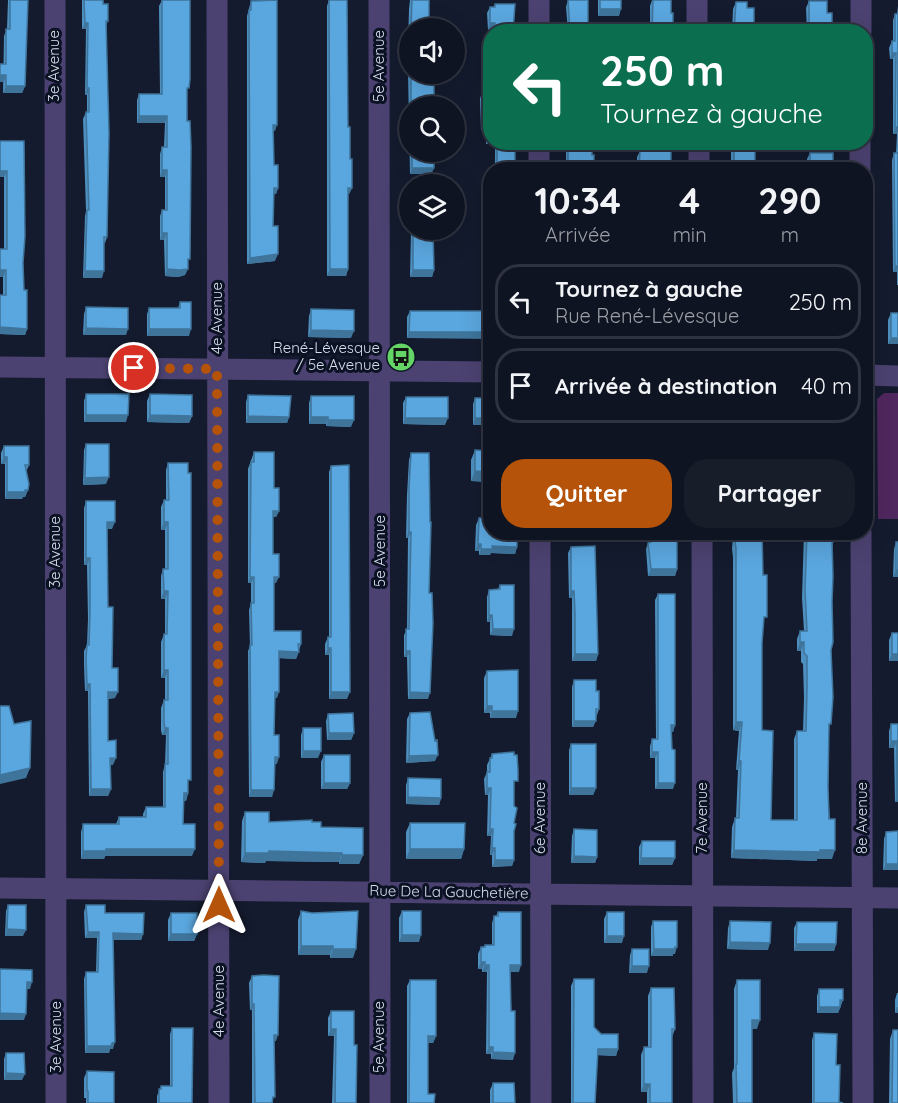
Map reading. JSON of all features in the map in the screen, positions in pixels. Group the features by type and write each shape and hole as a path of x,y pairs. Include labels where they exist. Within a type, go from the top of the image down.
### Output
{"street":[{"name":"3e Avenue","path":"55,0 56,1103"},
{"name":"4e Avenue","path":"218,0 219,1103"},
{"name":"5e Avenue","path":"379,0 380,1103"},
{"path":"539,0 539,24"},
{"path":"697,0 697,24"},
{"path":"861,0 861,24"},
{"path":"0,367 483,372"},
{"path":"873,375 898,376"},
{"name":"6e Avenue","path":"540,540 541,1103"},
{"name":"7e Avenue","path":"702,540 703,1103"},
{"name":"8e Avenue","path":"861,540 863,1103"},
{"name":"Rue De La Gauchetière","path":"0,888 702,894 898,898"}],"shaded area":[{"path":"884,393 898,393 898,519 878,519 877,399"}],"building":[{"path":"10,0 28,0 25,86 6,86 6,75 0,75 0,64 6,64 6,29 10,29"},
{"path":"84,0 103,0 103,4 108,4 108,21 106,21 109,133 104,271 85,271 87,210 89,210 86,112 89,112 89,88 87,88 88,23 85,23"},
{"path":"162,0 190,0 190,79 189,88 187,88 187,121 190,121 191,147 190,259 188,259 188,269 180,270 167,269 167,233 162,233 162,210 167,210 167,170 162,170 162,147 167,147 167,116 139,116 139,94 162,94"},
{"path":"277,0 277,125 273,125 274,165 278,165 278,188 274,188 273,226 278,226 278,254 250,258 249,10 251,10 251,1"},
{"path":"329,0 347,0 348,127 350,127 350,159 352,159 352,188 348,188 348,269 330,269"},
{"path":"412,0 429,0 429,18 411,18"},
{"path":"568,0 588,0 588,24 570,24"},
{"path":"600,0 621,0 621,9 600,9"},
{"path":"653,0 671,0 673,24 652,24"},
{"path":"809,1 827,1 827,13 832,13 832,24 809,24"},
{"path":"736,2 747,2 747,8 754,8 754,24 735,24"},
{"path":"495,4 515,4 514,24 490,23 490,7 495,7"},
{"path":"895,14 898,14 898,127 895,127 896,53 892,53 892,41 895,41"},
{"path":"411,84 434,84 434,96 411,96"},
{"path":"0,141 24,141 23,263 24,290 27,290 27,329 0,327 0,295 6,295 6,270 0,270 0,249 7,249 7,171 0,171"},
{"path":"497,150 515,150 515,162 497,162"},
{"path":"568,150 592,150 592,155 594,155 594,162 568,162"},
{"path":"671,150 671,162 639,162 640,151"},
{"path":"734,150 755,150 755,162 734,162"},
{"path":"810,153 833,153 833,162 810,162"},
{"path":"894,153 898,153 898,266 895,266"},
{"path":"412,162 434,162 434,168 412,168"},
{"path":"413,240 433,240 434,270 413,270"},
{"path":"180,302 191,302 191,329 149,329 149,308 180,308"},
{"path":"86,307 128,308 128,329 86,328"},
{"path":"311,309 354,310 354,331 311,330"},
{"path":"410,311 483,311 483,332 409,332"},
{"path":"891,313 898,313 898,338 891,338"},
{"path":"86,394 129,394 128,415 86,415"},
{"path":"150,394 192,395 192,416 150,415"},
{"path":"248,395 291,396 289,417 248,416"},
{"path":"311,396 354,396 354,420 328,420 328,417 311,417"},
{"path":"406,397 448,397 448,418 405,418"},
{"path":"475,398 483,398 483,418 475,418"},
{"path":"86,444 109,444 109,477 85,478"},
{"path":"4,446 29,446 29,465 25,465 29,484 25,492 7,492 7,457 4,457"},
{"path":"475,450 483,451 483,472 475,471"},
{"path":"254,452 274,452 274,488 279,488 279,511 273,511 273,554 279,554 279,577 274,577 274,631 301,631 299,652 279,651 279,692 275,692 274,735 279,735 279,757 275,757 274,790 251,790 250,645 252,645 251,603 254,603 254,577 250,577 251,462 254,462"},
{"path":"411,453 429,453 431,522 429,593 432,593 433,623 430,693 410,692 410,651 406,651 406,629 409,629"},
{"path":"168,463 188,463 188,473 191,473 191,780 188,780 188,793 184,793 183,824 195,824 195,849 83,851 83,824 119,824 119,817 146,817 146,807 165,807 168,728 165,728 164,723 164,700 168,700 168,670 164,670 164,634 167,634 168,591 164,591 163,569 168,569 168,522 164,522 164,500 169,500"},
{"path":"349,465 350,692 331,692 331,648 328,648 328,637 331,637 331,466"},
{"path":"86,501 115,501 115,522 107,522 108,607 113,607 112,668 118,668 118,692 108,692 108,741 116,740 116,758 110,758 111,789 91,789 90,684 87,684 86,659 87,645 89,645 90,558 86,558"},
{"path":"479,518 483,518 483,540 517,540 517,547 492,546 493,549 481,549 481,544 478,544"},
{"path":"651,540 677,540 677,569 651,569 648,543"},
{"path":"762,540 763,575 767,575 767,617 764,617 762,643 762,730 773,731 771,820 797,820 797,731 806,731 807,656 804,653 804,642 800,642 800,631 807,631 805,589 807,540 833,540 833,642 831,650 833,697 831,724 829,724 828,787 829,819 835,819 835,850 820,850 820,852 734,850 735,818 739,818 742,722 736,722 735,541"},
{"path":"896,542 898,542 898,570 896,570"},
{"path":"595,546 598,654 575,654 571,547"},
{"path":"500,585 514,585 514,629 493,629 492,615 489,615 489,590 500,589"},
{"path":"658,594 675,594 675,725 671,725 672,749 675,750 675,783 658,783 658,752 652,752 652,739 658,739"},
{"path":"892,633 898,633 898,654 892,654"},
{"path":"518,670 518,711 492,711 492,706 487,706 487,671"},
{"path":"574,680 596,680 596,691 599,691 599,709 596,709 596,721 574,721"},
{"path":"0,706 9,706 14,724 31,721 30,768 0,775"},
{"path":"430,712 438,755 409,756 410,713"},
{"path":"353,713 354,733 329,733 328,714"},
{"path":"891,724 898,724 898,796 897,741 891,741"},
{"path":"303,728 321,728 321,751 303,751"},
{"path":"571,744 596,744 596,788 571,788"},
{"path":"514,752 514,755 517,755 518,781 514,781 514,806 517,808 514,823 516,824 514,860 495,860 495,848 492,848 493,829 490,829 491,788 487,788 487,772 490,772 492,754"},
{"path":"324,755 350,755 350,783 324,783"},
{"path":"408,778 441,779 441,798 408,797"},
{"path":"245,812 269,812 269,822 312,820 312,822 321,822 321,827 363,828 363,855 269,851 269,853 245,853"},
{"path":"410,823 465,823 464,849 410,849"},
{"path":"574,829 597,830 597,857 574,856"},
{"path":"898,831 898,864 886,864 886,832"},
{"path":"642,841 675,841 675,858 641,858"},
{"path":"8,905 26,905 26,930 7,929"},
{"path":"86,905 105,905 105,913 144,913 143,934 113,933 115,1042 111,1046 87,1046 86,972 98,972 99,932 88,932"},
{"path":"301,911 312,913 358,911 356,949 301,946"},
{"path":"402,911 421,911 421,935 402,935"},
{"path":"498,912 521,912 521,965 510,965 511,1011 515,1011 515,1053 493,1052 493,1047 489,1047 489,965 481,962 481,947 494,945 494,916 498,916"},
{"path":"607,912 624,912 624,936 607,936"},
{"path":"171,913 197,913 197,934 171,934"},
{"path":"653,921 677,921 677,947 675,949 654,949"},
{"path":"730,921 771,922 770,943 730,942"},
{"path":"797,922 837,922 836,944 796,944"},
{"path":"632,949 649,949 649,966 632,966"},
{"path":"0,969 32,970 32,982 27,982 26,1014 0,1013"},
{"path":"252,976 279,976 278,1035 274,1035 275,1097 272,1103 255,1103"},
{"path":"574,979 594,979 594,1027 601,1034 618,1034 618,1049 598,1049 595,1103 573,1103"},
{"path":"410,980 436,980 436,1036 428,1036 428,1094 435,1094 434,1103 409,1103"},
{"path":"737,980 760,980 760,1020 752,1020 752,1103 737,1103"},
{"path":"651,988 674,988 672,1103 650,1103 650,1084 644,1084 644,1047 651,1047"},
{"path":"819,989 843,989 843,1000 840,1000 840,1007 819,1007"},
{"path":"331,1011 354,1011 354,1045 357,1045 356,1103 335,1103 336,1029 331,1029"},
{"path":"172,1028 193,1028 192,1103 159,1103 161,1086 172,1086"},
{"path":"893,1030 898,1030 898,1103 892,1103"},
{"path":"814,1033 837,1034 836,1065 840,1065 839,1102 843,1103 814,1103"},
{"path":"6,1053 24,1053 25,1074 6,1073"},
{"path":"87,1071 114,1072 114,1103 88,1103"},
{"path":"493,1083 514,1083 515,1103 493,1103"}],"place":[{"name":"René-Lévesque / 5e Avenue","path":"401,357"}],"route":[{"path":"134,368 217,369 219,905"}]}
